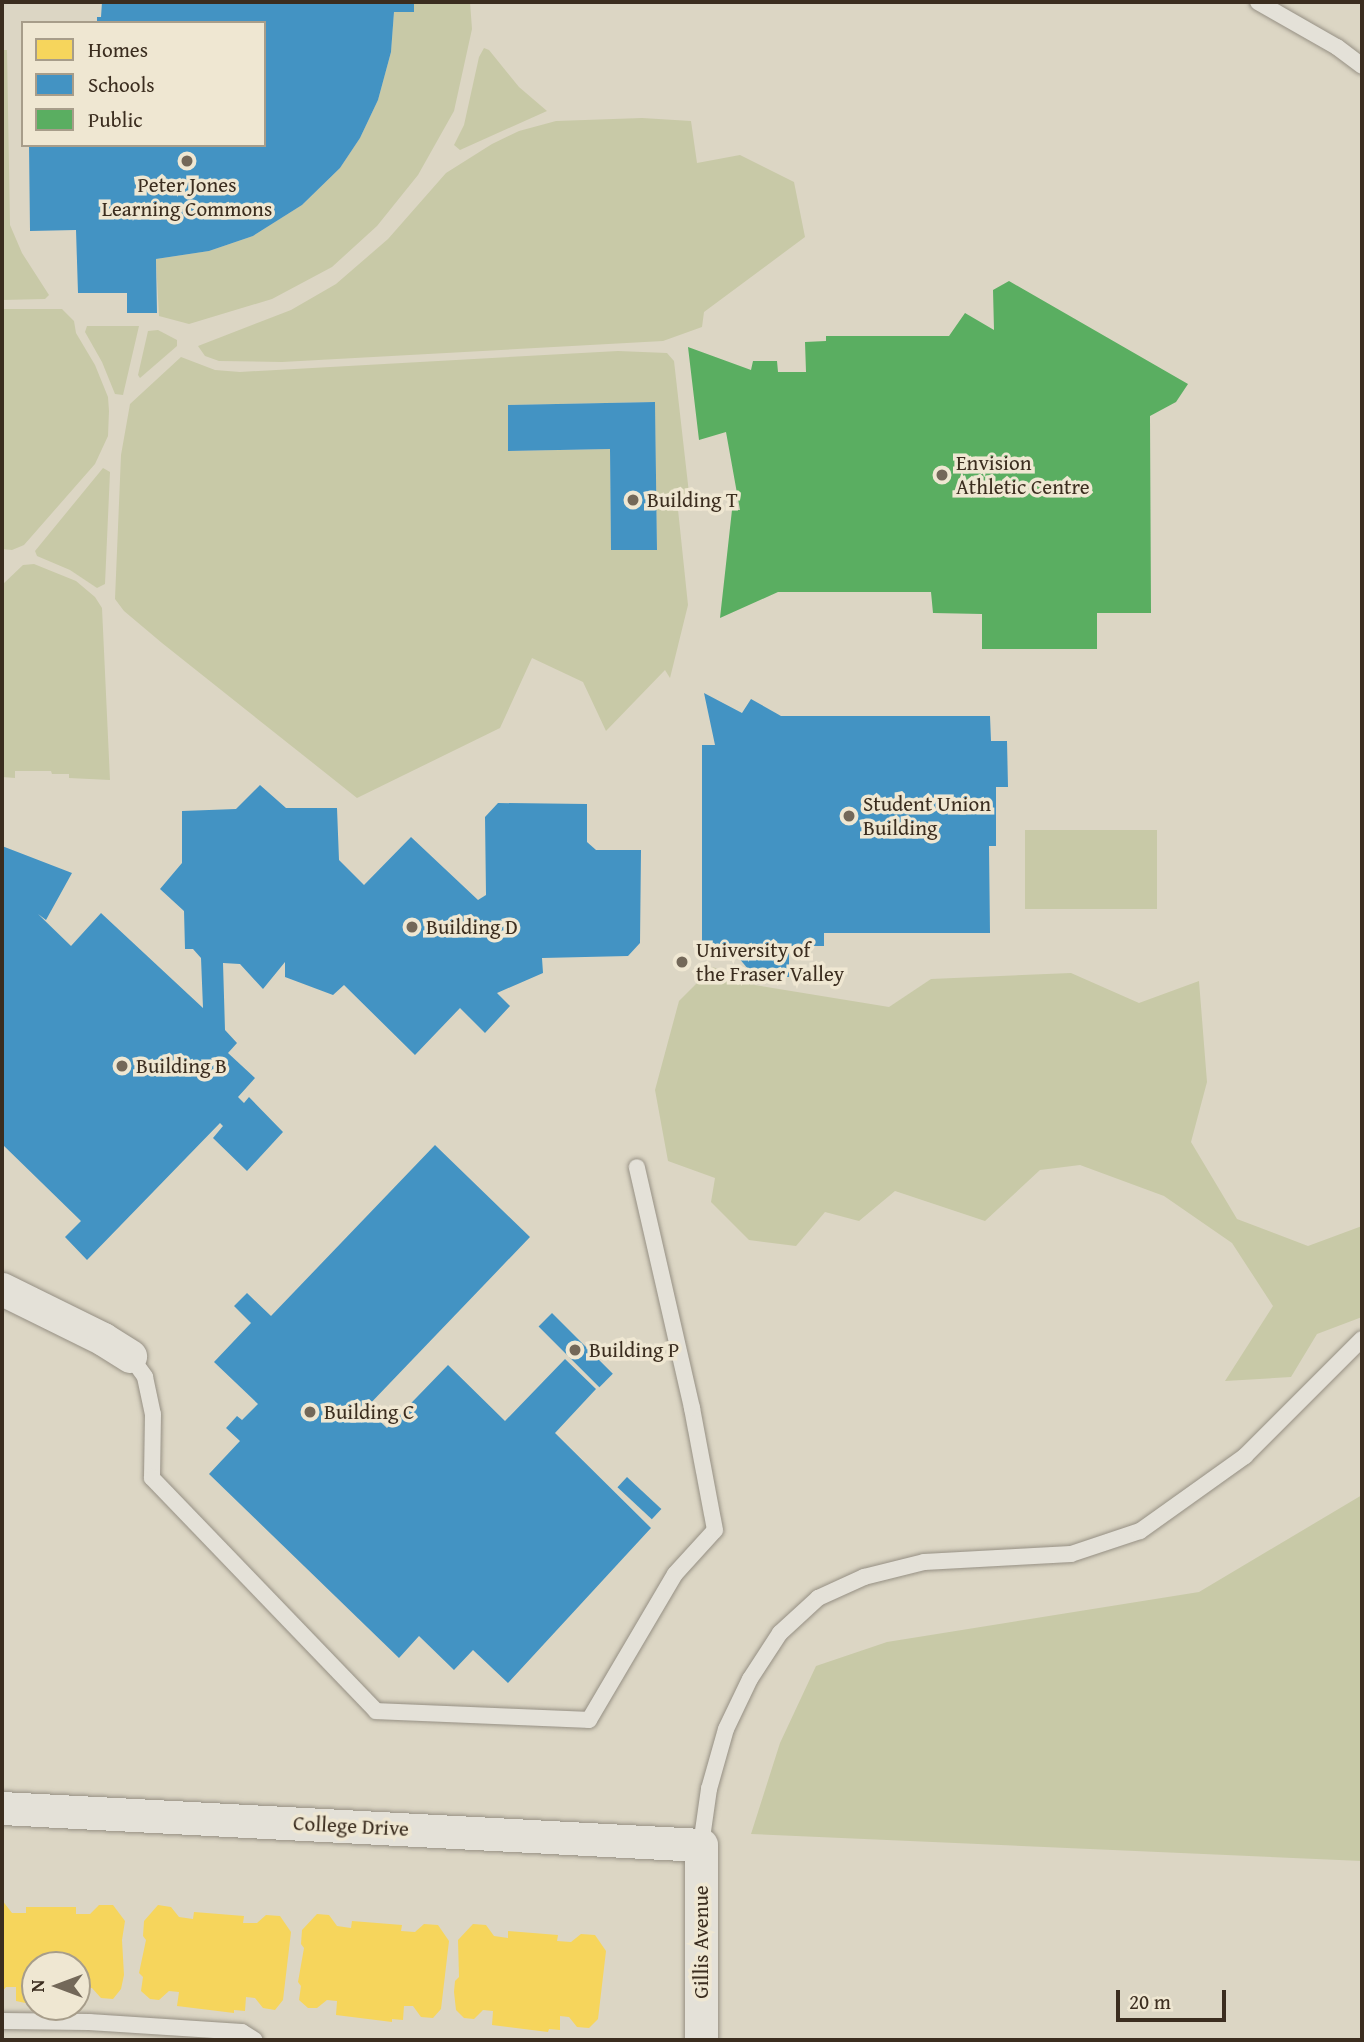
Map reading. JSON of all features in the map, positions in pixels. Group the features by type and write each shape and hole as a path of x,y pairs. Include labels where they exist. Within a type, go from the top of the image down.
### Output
{"street":[{"path":"2,1289 103,1339 130,1356"},
{"name":"College Drive","path":"2,1808 701,1844"},
{"name":"Gillis Avenue","path":"701,1844 701,2040"}],"lane":[{"path":"1258,2 1337,47 1362,66"},
{"path":"130,1356 145,1377 153,1413 152,1478 376,1711 589,1720 675,1574 715,1530 692,1408 637,1167"},
{"path":"701,1844 726,1728 750,1679 780,1633 818,1598 864,1577 924,1562 1070,1554 1140,1531 1245,1456 1362,1339"},
{"path":"2,2021 89,2022 242,2032 255,2040"}],"green space":[{"path":"414,2 470,2 472,29 454,111 418,175 377,226 332,267 272,299 189,324 159,316 156,259 209,251 253,236 302,205 340,168 360,138 378,100 391,52 394,12 414,12"},
{"path":"484,48 489,50 519,87 547,111 460,150 454,145 464,125 479,57"},
{"path":"2,50 7,50 10,225 22,253 49,295 45,299 2,300"},
{"path":"642,118 691,121 697,163 740,155 794,182 805,237 704,312 702,327 663,341 282,362 219,361 205,356 198,346 291,310 336,284 388,239 446,173 492,144 519,131 556,121"},
{"path":"2,309 62,309 74,321 76,333 95,365 108,397 109,411 108,436 95,464 24,545 12,550 2,549"},
{"path":"87,326 139,326 123,395 115,394 102,362 85,332"},
{"path":"158,330 177,340 177,346 140,378 138,375 148,331"},
{"path":"618,351 667,353 674,361 690,502 677,500 688,605 670,678 665,670 606,731 583,682 532,658 500,728 357,798 162,643 124,611 115,599 121,455 130,404 181,357 215,370 240,372","holes":["655,402 657,550 611,549 610,449 509,451 508,405"]},
{"path":"103,468 110,472 105,584 97,588 70,570 37,556 35,551"},
{"path":"34,564 76,581 95,597 102,608 110,780 69,778 69,774 52,774 51,771 15,771 15,778 2,777 2,585 23,565"},
{"path":"1025,830 1157,830 1157,909 1025,909"},
{"path":"713,967 749,984 889,1007 931,979 1071,973 1139,1003 1199,981 1207,1082 1191,1142 1237,1219 1308,1246 1362,1226 1362,1317 1317,1334 1291,1377 1225,1381 1273,1306 1232,1243 1164,1196 1080,1165 1040,1170 985,1221 895,1191 859,1221 825,1212 796,1246 749,1240 711,1202 715,1178 668,1161 655,1090 679,1001"},
{"path":"1362,1495 1362,1861 751,1834 780,1743 816,1666 887,1642 1199,1592"}],"building: Homes":[{"path":"2,1900 12,1913 26,1913 26,1907 76,1907 76,1914 90,1914 99,1905 113,1905 125,1921 122,1940 124,1975 121,1989 113,1999 101,1998 91,1988 91,1951 21,1951 21,2002 16,2001 16,1987 6,1987 2,1992"},
{"path":"158,1905 171,1907 179,1917 193,1919 194,1912 244,1916 243,1923 257,1923 266,1915 280,1916 291,1932 283,2000 275,2010 263,2008 255,1998 246,1997 245,2011 234,2010 234,2013 177,2006 179,1992 169,1991 159,2000 150,1999 141,1991 143,1977 139,1973 146,1940 143,1936 144,1921"},
{"path":"317,1914 329,1915 337,1926 351,1928 352,1921 402,1925 401,1931 415,1932 424,1924 438,1925 449,1941 441,2009 433,2018 421,2017 413,2006 404,2006 403,2020 392,2019 392,2022 336,2015 337,2001 327,2000 317,2008 308,2008 299,2000 301,1986 298,1982 304,1948 301,1944 302,1930"},
{"path":"473,1924 486,1925 494,1936 508,1938 508,1931 558,1935 557,1941 571,1942 581,1934 595,1935 606,1951 598,2019 589,2028 577,2027 569,2017 560,2016 560,2030 549,2029 548,2032 492,2025 493,2011 483,2010 474,2019 464,2018 456,2010 454,1992 455,1981 459,1977 458,1940"}],"building: Schools":[{"name":"Peter Jones Learning Commons","path":"102,2 414,2 414,12 394,12 391,52 378,100 360,138 340,168 302,205 253,236 209,251 156,259 157,313 127,313 127,293 78,293 76,230 30,231 29,147 266,147 266,21 97,21 97,17 101,17"},
{"name":"Building T","path":"655,402 657,550 611,550 610,449 508,451 508,405"},
{"name":"Student Union Building","path":"704,693 742,713 751,699 781,716 990,716 991,741 1007,741 1008,787 996,787 996,846 989,846 990,933 824,933 824,946 789,946 789,977 753,977 753,969 748,969 729,946 702,946 702,745 715,745"},
{"path":"260,785 286,808 337,808 339,860 364,885 411,837 478,900 486,895 485,817 498,803 587,804 587,842 596,850 641,850 640,943 628,956 542,958 543,973 497,993 510,1006 485,1033 460,1008 415,1055 344,985 333,995 285,977 285,962 263,989 240,964 223,963 225,1030 237,1043 228,1053 255,1078 238,1097 244,1103 249,1097 283,1132 247,1171 213,1138 223,1126 220,1123 87,1260 65,1237 81,1221 2,1144 2,846 72,873 46,920 38,914 71,946 101,913 203,1008 201,958 193,949 185,949 184,911 160,889 182,863 182,811 236,809"},
{"name":"Building C","path":"435,1145 530,1237 366,1408 387,1428 448,1365 505,1421 565,1359 596,1389 555,1433 651,1528 508,1683 473,1650 454,1670 419,1636 399,1658 209,1474 240,1441 226,1428 237,1416 242,1420 258,1404 214,1362 251,1323 234,1306 247,1293 271,1316"},
{"name":"Building P","path":"552,1313 613,1374 599,1387 539,1326"},
{"path":"627,1477 661,1509 652,1519 617,1487"}],"building: Public":[{"name":"Envision Athletic Centre","path":"1009,281 1188,384 1176,402 1150,416 1151,613 1097,613 1097,649 982,649 982,614 933,613 931,592 778,592 720,618 732,510 740,510 726,432 699,440 688,347 751,370 753,361 777,361 778,372 806,372 805,342 826,341 826,336 949,336 965,313 994,330 993,290"}],"place":[{"name":"Peter Jones Learning Commons","path":"187,161"},
{"name":"Envision Athletic Centre","path":"942,475"},
{"name":"Building T","path":"633,500"},
{"name":"Student Union Building","path":"849,816"},
{"name":"Building D","path":"412,927"},
{"name":"University of the Fraser Valley","path":"682,962"},
{"name":"Building B","path":"122,1066"},
{"name":"Building P","path":"575,1350"},
{"name":"Building C","path":"310,1412"}]}
